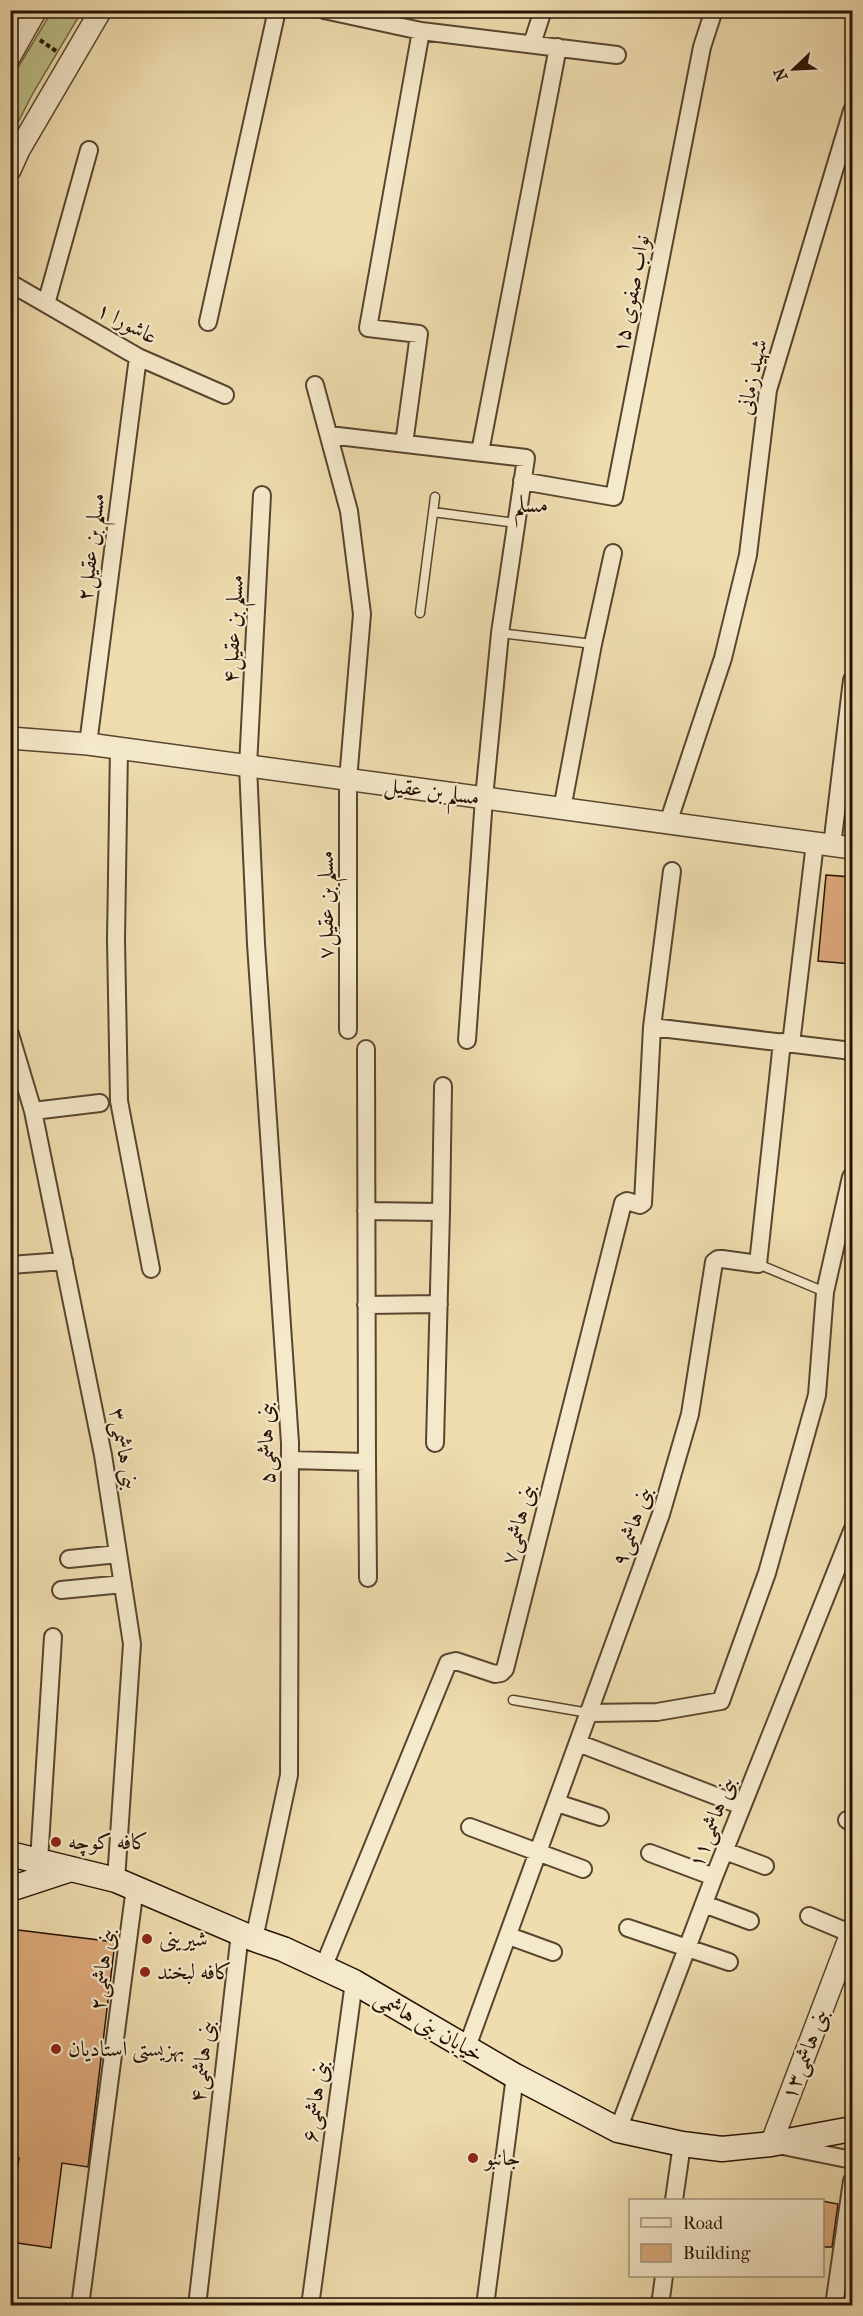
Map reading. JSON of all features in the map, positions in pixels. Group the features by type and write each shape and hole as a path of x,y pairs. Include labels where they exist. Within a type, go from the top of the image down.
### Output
{"main road":[{"name":"خیابان بنی هاشمی","path":"10,1854 125,1883 247,1936 283,1949 354,1982 515,2076 618,2130 682,2144 722,2149 771,2144 852,2128"},
{"path":"10,1889 71,1869"}],"street":[{"path":"10,56 18,26 36,10"},
{"path":"10,170 19,150 101,10"},
{"path":"208,322 277,10"},
{"path":"324,10 347,13 421,31 617,55"},
{"path":"532,44 543,10"},
{"name":"نواب صفوی ۱۵","path":"522,481 614,497 702,47 714,10"},
{"path":"404,444 419,334 368,328 421,31"},
{"path":"480,452 558,47"},
{"name":"شهید زمانی","path":"668,823 723,658 748,555 768,390 852,111"},
{"path":"46,304 89,150"},
{"name":"عاشورا ۱","path":"10,283 138,357 225,395"},
{"name":"مسلم بن عقیل۲","path":"88,744 138,357"},
{"name":"مسلم بن عقیل۷","path":"315,385 349,511 362,614 348,780 348,1030"},
{"path":"329,435 526,458 500,633 484,798 467,1040"},
{"name":"مسلم بن عقیل۴","path":"256,944 248,766 262,495"},
{"path":"561,809 613,554"},
{"path":"758,1264 787,1043 833,846 852,680"},
{"name":"مسلم بن عقیل","path":"10,738 119,748 833,846"},
{"path":"119,748 116,940 119,1101 151,1269"},
{"path":"672,871 652,1027 852,1051"},
{"name":"بنی هاشمی۵","path":"247,1936 289,1775 290,1460 256,944"},
{"name":"بنی هاشمی۷","path":"323,1968 448,1663 456,1660 495,1674 505,1669 623,1203 627,1201 640,1205 643,1203 652,1027"},
{"name":"بنی هاشمی۳","path":"10,1034 33,1111 103,1455 132,1644 125,1883"},
{"path":"366,1048 368,1578"},
{"path":"435,1443 443,1086"},
{"path":"33,1111 100,1103"},
{"path":"589,1713 657,1712 721,1701 767,1573 817,1395 825,1293 851,1177"},
{"path":"366,1211 441,1212"},
{"name":"بنی هاشمی۹","path":"467,2047 661,1514 690,1414 714,1262 722,1259 758,1264"},
{"path":"10,1265 64,1262"},
{"path":"366,1305 439,1304"},
{"path":"290,1460 367,1462"},
{"name":"بنی هاشمی۱۱","path":"618,2130 714,1877 852,1531"},
{"path":"69,1559 118,1554"},
{"path":"61,1590 123,1584"},
{"path":"39,1861 53,1637"},
{"path":"578,1743 742,1806"},
{"path":"556,1803 600,1817"},
{"path":"471,1827 583,1869"},
{"path":"725,1851 765,1866"},
{"path":"650,1853 714,1877"},
{"name":"۲بنی هاشمی","path":"80,2306 99,2164 125,1883"},
{"path":"704,1904 750,1921"},
{"path":"809,1916 852,1932"},
{"path":"628,1928 729,1962"},
{"name":"بنی هاشمی۱۳","path":"771,2144 852,1932"},
{"name":"۴بنی هاشمی","path":"197,2306 210,2194 247,1936"},
{"path":"509,1936 553,1952"},
{"name":"۶بنی هاشمی","path":"310,2306 354,1982"},
{"path":"485,2306 515,2076"},
{"path":"674,2199 682,2144"},
{"path":"771,2144 852,2160"},
{"path":"834,2306 852,2181"},
{"path":"660,2306 664,2277"}],"lane":[{"path":"420,613 435,497"},
{"path":"433,512 516,523"},
{"path":"500,633 593,644"},
{"path":"758,1264 825,1293"},
{"path":"513,1700 589,1713"}],"path":[{"path":"18,26 71,61"}],"green space":[{"path":"52,11 82,11 33,93 11,136 11,79"}],"building":[{"path":"826,875 852,877 852,964 818,961"},
{"name":"بهزیستی استادیان","path":"10,1929 115,1942 88,2167 62,2163 51,2248 11,2242 10,2188 15,2187 19,2158 10,2157"},
{"path":"824,2201 838,2204 832,2247 824,2247"}],"place":[{"name":"کافه کوچه","path":"56,1842"},
{"name":"شیرینی","path":"147,1939"},
{"name":"کافه لبخند","path":"145,1972"},
{"name":"بهزیستی استادیان","path":"56,2049"},
{"name":"جانبو","path":"473,2158"}],"district":[{"name":"مسلم","path":"531,504"}]}
